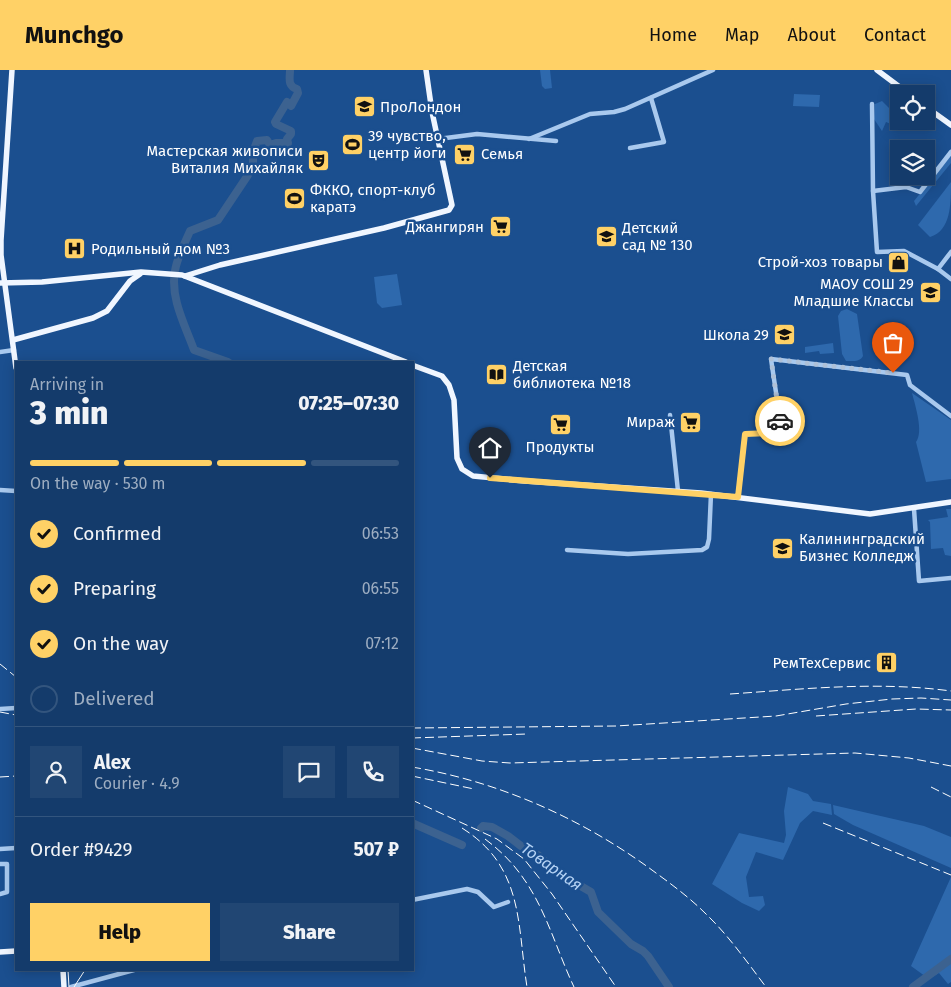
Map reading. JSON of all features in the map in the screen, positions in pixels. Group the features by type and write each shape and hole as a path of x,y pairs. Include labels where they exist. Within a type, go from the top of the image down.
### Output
{"main road":[{"path":"12,70 1,240 2,282 15,361"},
{"path":"183,275 384,228 450,210 452,208 426,70"},
{"path":"877,70 897,85"},
{"path":"935,114 951,126"},
{"path":"205,283 204,273 207,269"},
{"path":"2,282 42,282 142,272 183,275 403,361"},
{"path":"13,340 93,318 107,311 130,281 142,272"},
{"path":"124,274 128,276 130,281"},
{"path":"414,366 442,376 452,391 457,458 462,469 473,476 711,494 870,514 951,502"},
{"path":"0,952 15,951"},
{"path":"63,971 64,987"}],"street":[{"path":"530,139 590,114 614,112 651,98 713,70"},
{"path":"630,148 664,142 651,98"},
{"path":"872,104 873,191 877,252 904,251 938,269 951,279"},
{"path":"438,140 477,134 556,141"},
{"path":"873,191 906,188 920,192 951,152"},
{"path":"938,269 951,252"},
{"path":"0,352 14,350"},
{"path":"736,497 745,434 774,433 779,431 781,426 771,359 907,375 910,385 951,416"},
{"path":"670,415 678,492"},
{"path":"0,490 15,491"},
{"path":"567,550 628,554 702,550 707,546 709,539 711,494"},
{"path":"914,508 918,580 951,578"},
{"path":"0,709 15,708"},
{"path":"0,849 15,848"},
{"path":"0,864 7,864 8,892 0,894"},
{"path":"414,900 467,889 478,892 494,907 508,902"},
{"path":"104,971 105,978"},
{"path":"71,987 130,971"}],"shaded area":[{"path":"540,70 550,70 552,88 545,89 542,86"},
{"path":"794,94 820,95 819,107 793,106"},
{"path":"882,101 890,109 890,124 886,122 882,131 874,119 875,104"},
{"path":"951,155 951,163 935,183 935,175"},
{"path":"951,182 950,207 946,222 937,234 930,237 918,225"},
{"path":"927,185 933,185 916,206 914,201"},
{"path":"397,274 402,305 382,308 377,303 374,277"},
{"path":"847,309 857,314 863,356 856,361 846,361 842,354 838,316 841,311"},
{"path":"833,343 834,353 820,354 819,351 805,353 805,347"},
{"path":"912,393 951,420 951,479 926,482 916,442 919,425"},
{"path":"946,509 951,509 951,556 945,555 943,548 931,549 930,522 928,520 948,517"},
{"path":"788,787 808,794 813,801 831,804 832,815 813,811 800,823 783,860 756,852 746,877 749,897 763,896 765,905 759,911 742,903 712,884 739,833 784,843 786,835 784,811"},
{"path":"833,805 924,826 951,837 951,868 853,825 834,814"},
{"path":"951,877 951,982 948,984 939,973 929,979 911,966"}],"waterway":[{"name":"Товарная","path":"225,361 194,350 176,301 174,281 176,266 190,231 218,220 248,175 253,165 253,152 257,141 267,140 270,145 288,143 287,139 291,131 275,122 287,102 291,106 298,93 297,89 290,84 290,70"},
{"name":"Товарная","path":"414,824 462,845"},
{"name":"Товарная","path":"481,828 483,826 492,827 508,836 538,855 560,874 591,892 598,912 631,944 648,956 669,987"},
{"name":"Товарная","path":"913,987 951,959"}],"tram line":[{"path":"68,971 69,987"},
{"path":"74,987 84,971"}],"railway":[{"path":"0,664 15,676"},
{"path":"730,694 868,686 951,691"},
{"path":"414,728 616,726 776,716 846,704 892,699 951,700"},
{"path":"816,716 916,709 951,710"},
{"path":"0,712 15,715"},
{"path":"414,738 527,734"},
{"path":"414,748 482,761 510,763 855,753 909,758 951,766"},
{"path":"414,767 478,782 510,793 571,820 629,854 676,888 706,914 738,949 766,987"},
{"path":"0,777 15,776"},
{"path":"414,776 474,789"},
{"path":"931,787 951,797"},
{"path":"414,801 497,839 524,859 552,894 616,987"},
{"path":"823,823 951,875"},
{"path":"462,828 482,843 497,860 507,879 518,919 527,987"},
{"path":"485,839 507,858 536,898 574,987"}],"way so far":[{"path":"780,421 771,359 893,373"}],"place":[{"name":"ПроЛондон","path":"364,107"},
{"name":"39 чувство, центр йоги","path":"352,145"},
{"name":"Семья","path":"465,154"},
{"name":"Мастерская живописи Виталия Михайляк","path":"319,160"},
{"name":"ФККО, спорт-клуб каратэ","path":"294,199"},
{"name":"Джангирян","path":"500,227"},
{"name":"Детский сад № 130","path":"606,237"},
{"name":"Родильный дом №3","path":"75,249"},
{"name":"Строй-хоз товары","path":"899,262"},
{"name":"МАОУ СОШ 29 Младшие Классы","path":"930,293"},
{"name":"Школа 29","path":"785,335"},
{"name":"Детская библиотека №18","path":"497,375"},
{"name":"Мираж","path":"691,422"},
{"name":"Продукты","path":"560,424"},
{"name":"Калининградский Бизнес Колледж","path":"783,548"},
{"name":"РемТехСервис","path":"887,663"}],"route":[{"path":"490,478 738,497 745,434 774,433 779,431 780,421"}]}
